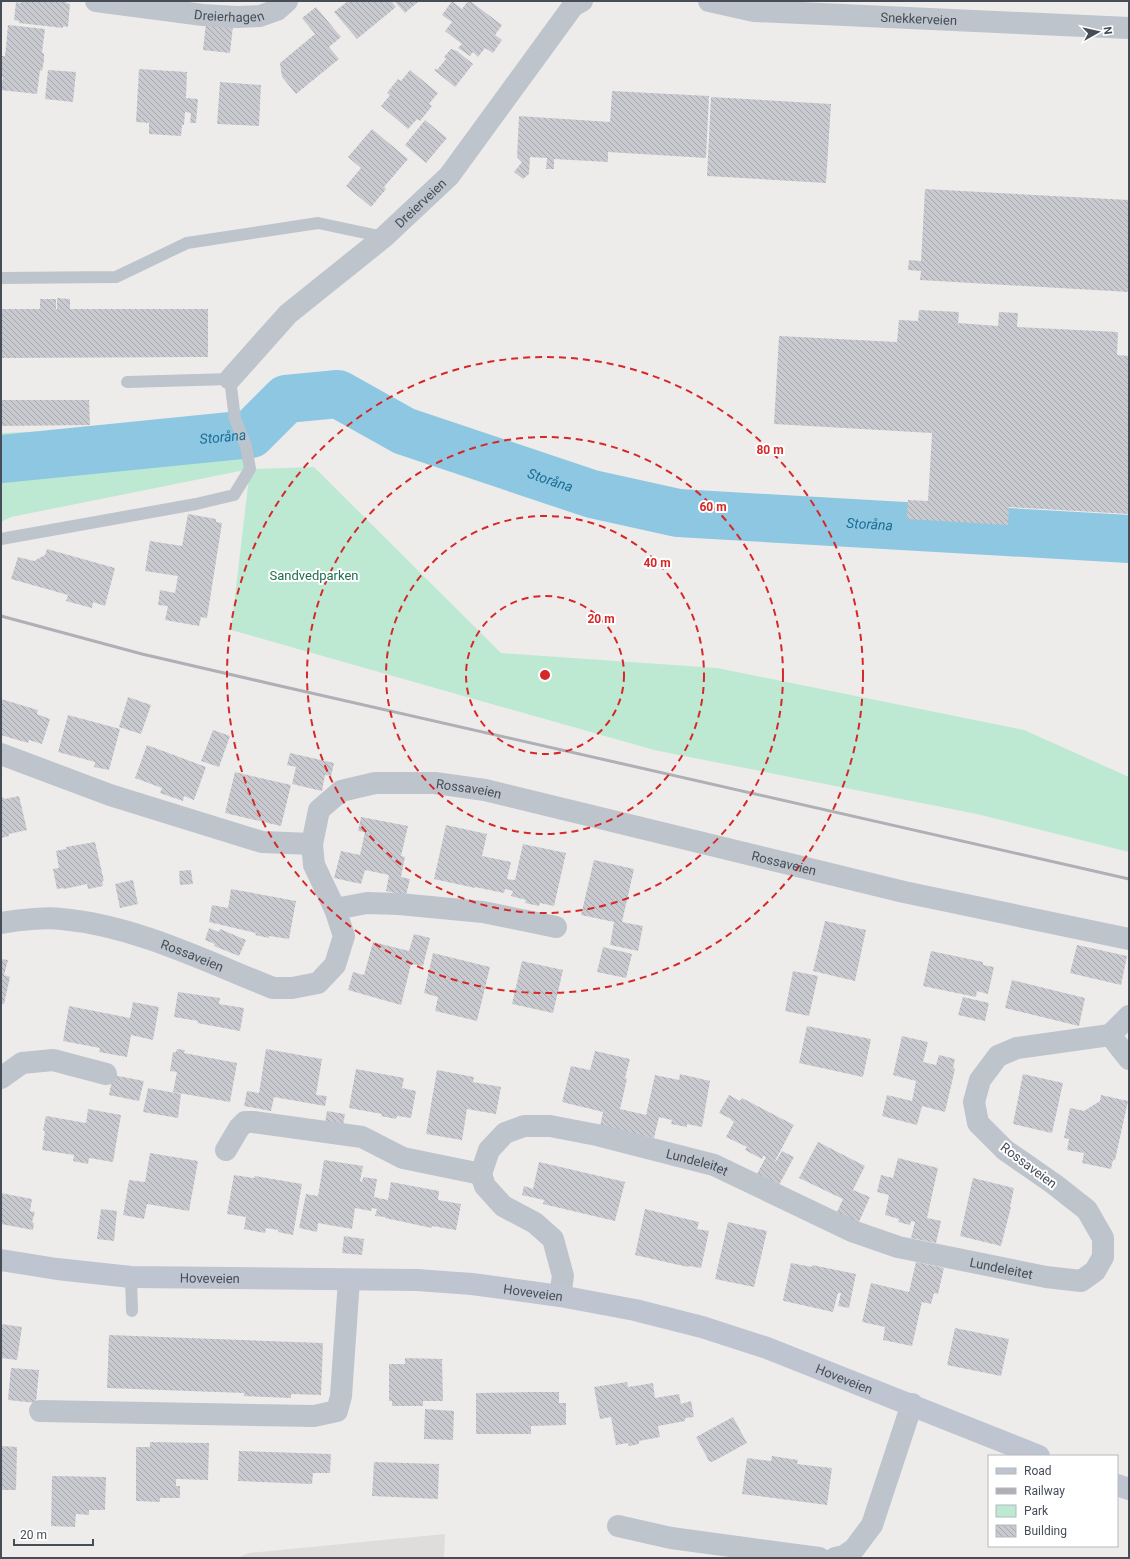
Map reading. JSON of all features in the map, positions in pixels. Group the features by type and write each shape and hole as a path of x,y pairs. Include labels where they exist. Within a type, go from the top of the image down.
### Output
{"main road":[{"name":"Hoveveien","path":"1,1260 57,1269 131,1277 417,1280 472,1284 560,1296 634,1310 702,1327 767,1348 912,1404 1037,1455"},
{"path":"1118,1485 1129,1489"}],"street":[{"name":"Dreierhagen","path":"96,1 203,15 237,17 260,16 277,10 287,1"},
{"name":"Snekkerveien","path":"709,1 756,6 1129,28"},
{"name":"Dreierveien","path":"230,379 288,314 384,237 449,176 571,2"},
{"path":"1,754 110,795 262,842 312,844"},
{"name":"Rossaveien","path":"1,922 61,918 114,927 155,941 273,988 292,988 318,983 335,965 344,936 335,909 314,865 312,844 319,810 341,791 375,783 435,783 485,790 904,892 1129,938"},
{"path":"335,909 366,903 399,904 483,912 556,928"},
{"path":"1129,1016 1110,1035 1129,1059"},
{"name":"Rossaveien","path":"1081,1281 1095,1271 1104,1257 1103,1238 1087,1210 1054,1184 1006,1150 978,1123 974,1102 980,1080 998,1056 1017,1048 1110,1035"},
{"path":"1,1078 22,1063 53,1060 106,1074"},
{"path":"226,1150 239,1128 245,1122 253,1122 362,1137 403,1158 481,1174 485,1186 502,1206 535,1223 553,1239 563,1276 560,1296"},
{"name":"Lundeleitet","path":"481,1174 489,1150 505,1133 524,1126 550,1126 598,1135 714,1165 852,1231 898,1247 1046,1277 1081,1281"},
{"path":"40,1411 314,1416 337,1411 341,1396 349,1280"},
{"path":"835,1558 844,1556 854,1549 872,1525 912,1404"},
{"path":"618,1526 671,1538 819,1558"}],"lane":[{"path":"1,278 116,277 187,243 318,223 384,237"},
{"path":"1,539 196,504 234,495 250,469 246,446 235,419 230,379 127,382"},
{"path":"131,1277 132,1311"}],"shaded area":[{"path":"445,1534 444,1558 237,1558 249,1553"}],"green space":[{"path":"220,424 250,469 11,517 1,522 1,433"},
{"name":"Sandvedparken","path":"314,467 501,653 717,668 1024,730 1129,777 1129,852 977,814 654,750 231,630 250,469"}],"building":[{"path":"21,1 66,1 66,3 70,4 68,27 63,26 63,28 19,23 19,21 14,20 16,2 21,3"},
{"path":"348,1 391,1 396,7 357,39 334,12"},
{"path":"394,1 419,1 405,13"},
{"path":"452,1 462,9 468,1 470,1 502,25 495,35 502,40 493,53 485,48 478,57 473,52 470,56 458,48 462,44 445,31 452,22 442,15"},
{"path":"316,7 341,37 329,47 339,59 296,94 282,77 280,63 315,34 302,18"},
{"path":"206,23 233,26 230,53 203,50"},
{"path":"8,25 45,29 42,53 44,53 44,60 42,71 40,70 37,94 1,90 3,77 1,77 1,56 5,56"},
{"path":"451,49 457,51 473,64 455,87 434,70 437,70 446,59 444,57"},
{"path":"139,69 187,72 186,98 198,99 196,123 190,123 191,113 185,112 181,136 149,134 149,123 136,122"},
{"path":"48,70 76,72 73,102 45,99"},
{"path":"410,70 438,93 429,104 432,106 420,121 417,119 408,129 381,106 390,95 387,93 398,79 401,81"},
{"path":"220,82 261,85 259,126 217,124"},
{"path":"612,91 709,96 706,158 608,152 608,162 554,159 554,169 546,169 547,158 530,157 529,174 523,179 514,172 522,162 517,157 519,116 610,122"},
{"path":"711,97 831,104 826,183 707,176"},
{"path":"425,120 447,138 426,163 405,145"},
{"path":"372,129 408,159 384,187 386,189 371,207 346,186 361,168 348,157"},
{"path":"925,189 1129,200 1129,292 920,280 921,271 908,270 909,260 921,261"},
{"path":"57,298 70,299 70,309 208,309 208,357 1,358 1,309 40,309 40,299 56,299 57,309"},
{"path":"919,310 959,312 958,323 998,326 999,312 1018,313 1017,327 1118,332 1117,355 1129,356 1129,514 1009,507 1008,525 907,519 908,500 928,501 932,433 774,424 779,336 897,342 899,320 918,321"},
{"path":"1,400 89,400 90,425 1,426"},
{"path":"188,514 216,519 216,522 222,523 207,618 201,617 199,626 165,620 168,606 158,605 160,590 175,593 178,576 145,571 150,541 182,546"},
{"path":"47,549 115,568 105,606 93,602 92,608 66,601 68,595 11,579 18,557 34,561 45,555"},
{"path":"128,697 151,705 141,734 119,727"},
{"path":"1,699 38,710 37,714 50,719 42,744 29,740 28,743 1,735"},
{"path":"68,715 120,729 109,770 94,767 95,762 58,752"},
{"path":"213,730 230,736 219,767 201,761"},
{"path":"147,745 206,767 194,800 184,796 183,801 160,793 162,788 135,778"},
{"path":"290,753 334,763 331,776 325,775 322,791 292,784 296,767 287,765"},
{"path":"235,772 291,785 281,826 225,813"},
{"path":"1,796 5,799 19,796 27,830 9,834 9,836 1,838"},
{"path":"361,817 408,826 401,856 405,857 401,877 410,879 406,895 386,891 389,875 365,870 361,884 334,878 341,851 360,855 365,832 358,831"},
{"path":"446,825 487,834 482,856 511,862 507,879 515,880 523,844 566,853 554,906 540,903 539,906 525,903 526,900 511,896 513,891 505,889 504,893 434,879"},
{"path":"95,842 104,881 102,881 103,886 88,889 87,884 57,889 53,869 59,868 56,851 66,849 66,847"},
{"path":"594,860 634,869 622,922 643,926 638,951 610,945 614,922 581,915"},
{"path":"191,870 193,884 180,885 179,871"},
{"path":"133,880 138,904 120,908 115,884"},
{"path":"231,889 296,901 289,939 269,936 269,938 255,935 256,933 209,922 212,905 228,908"},
{"path":"825,921 866,930 855,981 813,971"},
{"path":"209,928 219,932 220,929 246,940 239,956 214,946 215,944 205,940"},
{"path":"414,934 430,938 423,966 411,964 401,1005 348,990 353,972 364,975 373,942 409,951"},
{"path":"1077,945 1127,956 1121,985 1070,973"},
{"path":"603,947 632,954 626,978 597,972"},
{"path":"931,951 983,962 983,965 994,967 988,994 977,991 976,997 923,986"},
{"path":"433,953 490,967 477,1021 435,1011 438,997 424,993"},
{"path":"1,959 8,960 4,975 10,977 4,1004 1,1004"},
{"path":"522,961 563,970 553,1013 512,1004"},
{"path":"793,971 818,976 809,1016 785,1011"},
{"path":"1012,980 1085,998 1079,1026 1005,1008"},
{"path":"178,992 220,998 219,1004 244,1008 240,1031 174,1017"},
{"path":"963,997 989,1003 985,1021 958,1015"},
{"path":"133,1002 159,1007 153,1040 131,1035 127,1057 99,1052 100,1048 63,1041 69,1006 130,1018"},
{"path":"807,1026 871,1039 863,1077 799,1063"},
{"path":"902,1036 928,1042 923,1062 936,1065 939,1055 955,1059 953,1068 955,1069 945,1112 922,1106 917,1125 882,1116 887,1095 912,1101 916,1081 893,1075"},
{"path":"177,1049 185,1050 184,1053 237,1063 230,1102 173,1092 177,1072 170,1071 173,1052 176,1052"},
{"path":"266,1049 322,1059 316,1095 327,1096 325,1106 274,1097 271,1111 244,1106 247,1091 259,1093"},
{"path":"595,1051 630,1059 620,1109 646,1115 655,1075 679,1080 680,1074 710,1081 702,1127 687,1124 687,1127 671,1124 672,1120 659,1117 654,1138 600,1127 603,1112 562,1102 571,1066 590,1070"},
{"path":"356,1069 404,1078 402,1088 416,1091 411,1118 397,1116 396,1119 381,1116 382,1114 349,1108"},
{"path":"437,1070 474,1077 473,1082 501,1087 496,1114 467,1109 462,1140 426,1134"},
{"path":"1023,1074 1063,1083 1052,1133 1013,1124"},
{"path":"113,1075 144,1081 139,1101 109,1095"},
{"path":"148,1088 181,1094 178,1118 143,1112"},
{"path":"729,1095 740,1101 742,1098 794,1125 775,1161 782,1151 794,1157 779,1185 757,1174 766,1157 763,1156 762,1159 745,1150 747,1147 726,1137 734,1122 719,1113"},
{"path":"1101,1095 1128,1101 1115,1160 1113,1160 1111,1169 1082,1163 1084,1153 1067,1150 1069,1139 1064,1138 1070,1108 1084,1111 1100,1101"},
{"path":"88,1109 121,1115 113,1162 89,1158 88,1164 73,1161 74,1155 42,1150 45,1131 43,1130 46,1116 86,1123"},
{"path":"327,1111 345,1114 343,1126 325,1123"},
{"path":"818,1142 865,1166 853,1190 870,1197 858,1224 836,1214 843,1199 799,1178"},
{"path":"150,1153 198,1161 189,1211 147,1204 144,1219 123,1215 129,1180 145,1182"},
{"path":"898,1158 938,1168 927,1218 941,1221 936,1243 911,1238 915,1222 911,1221 910,1225 898,1222 899,1219 885,1215 889,1195 877,1192 881,1175 893,1178"},
{"path":"324,1160 363,1166 360,1181 362,1182 363,1177 377,1179 374,1197 388,1200 391,1182 439,1191 438,1200 461,1204 456,1230 432,1226 432,1228 375,1216 377,1209 372,1208 371,1211 355,1208 352,1229 318,1223 317,1232 299,1228 306,1194 318,1196"},
{"path":"539,1162 625,1182 615,1221 543,1204 544,1200 522,1195 524,1186 533,1189"},
{"path":"234,1175 254,1178 255,1176 302,1184 293,1235 266,1228 265,1233 244,1229 246,1217 227,1214"},
{"path":"973,1178 1014,1188 1011,1207 1001,1246 960,1236"},
{"path":"1,1193 32,1199 30,1211 35,1212 32,1222 34,1223 33,1230 1,1224"},
{"path":"101,1209 117,1211 114,1241 97,1239"},
{"path":"645,1209 699,1222 697,1229 709,1231 701,1268 688,1267 635,1255"},
{"path":"728,1222 767,1231 754,1287 715,1279"},
{"path":"344,1236 364,1239 362,1255 342,1253"},
{"path":"916,1262 944,1268 938,1294 934,1293 931,1304 922,1302 912,1346 883,1340 885,1327 862,1322 871,1283 909,1292"},
{"path":"791,1263 812,1267 812,1265 856,1274 849,1308 838,1306 841,1293 838,1293 833,1312 784,1301"},
{"path":"1,1324 22,1327 17,1360 1,1358"},
{"path":"955,1328 1009,1339 1001,1376 947,1365"},
{"path":"109,1335 323,1343 321,1395 291,1394 291,1398 244,1396 244,1393 107,1388"},
{"path":"405,1358 442,1359 443,1401 423,1401 423,1406 392,1406 392,1401 389,1401 389,1364 405,1364"},
{"path":"11,1368 39,1370 36,1403 8,1400"},
{"path":"627,1382 628,1387 653,1383 655,1398 679,1394 681,1404 691,1401 694,1417 685,1418 685,1421 658,1426 660,1437 639,1441 639,1444 629,1446 628,1443 616,1445 611,1417 600,1419 594,1387"},
{"path":"559,1392 559,1403 566,1403 566,1425 531,1426 531,1434 476,1434 476,1393"},
{"path":"425,1409 454,1411 453,1440 424,1439"},
{"path":"733,1417 747,1443 712,1462 709,1461 696,1437"},
{"path":"150,1442 209,1443 208,1480 176,1479 176,1486 180,1486 180,1498 160,1498 160,1502 136,1501 136,1447 150,1447"},
{"path":"1,1446 17,1447 16,1490 1,1490"},
{"path":"239,1451 331,1454 330,1473 313,1473 312,1484 238,1481"},
{"path":"772,1456 798,1460 797,1464 832,1468 827,1505 742,1494 747,1458 771,1461"},
{"path":"374,1462 439,1464 438,1499 372,1496"},
{"path":"52,1476 106,1477 105,1510 89,1510 89,1515 76,1514 75,1527 51,1526"}],"waterway":[{"name":"Storåna","path":"1,459 251,434 286,399 338,394 404,431 592,494 678,513 1129,539"}],"railway":[{"path":"1,616 142,654 1129,879"}]}
